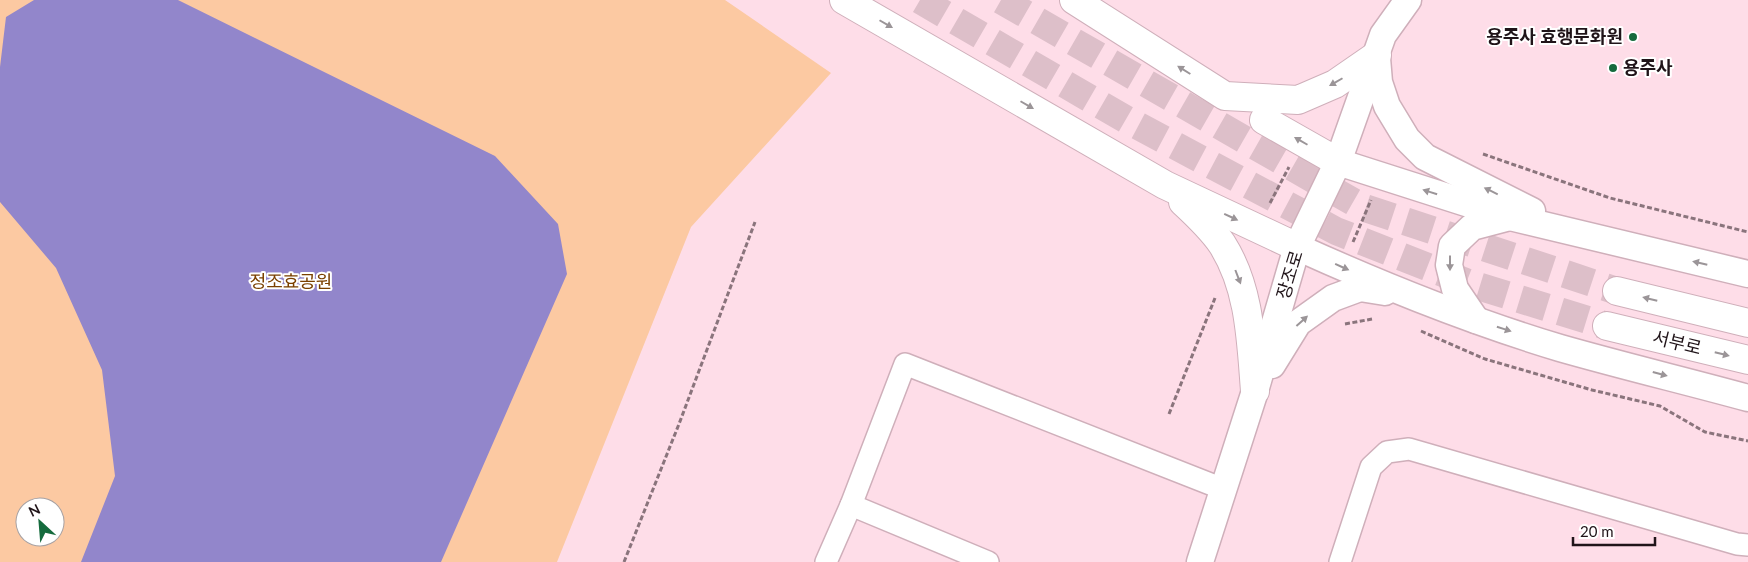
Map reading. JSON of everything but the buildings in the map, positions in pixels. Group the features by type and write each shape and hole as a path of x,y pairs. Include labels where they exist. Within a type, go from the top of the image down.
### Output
{"main road":[{"path":"844,0 1165,185 1297,247"},
{"path":"1074,0 1225,96 1298,100 1335,84 1377,56"},
{"path":"1264,120 1338,162"},
{"path":"1165,185 1209,228 1221,242 1232,263 1242,288 1248,316 1255,390"},
{"name":"서부로","path":"1617,290 1748,323"},
{"name":"서부로","path":"1607,326 1748,360"}],"street":[{"name":"장조로","path":"1200,562 1255,390 1297,247 1338,162 1384,35 1408,0"},
{"path":"1377,56 1379,82 1387,106 1407,139 1424,158 1582,236"},
{"path":"1225,96 1264,120"},
{"path":"1338,162 1510,217 1582,236 1748,274"},
{"path":"1476,320 1455,289 1448,265 1452,246 1472,227 1510,217"},
{"path":"1297,247 1408,296 1476,320 1560,347 1748,398"},
{"path":"1255,390 1298,323 1333,298 1360,288 1408,296"},
{"path":"826,562 851,505 905,364 1223,489"},
{"path":"1340,562 1371,467 1387,452 1409,449 1739,550"},
{"path":"851,505 988,562"}],"path":[{"path":"1256,228 1302,142"},
{"path":"1478,152 1610,198 1748,232"},
{"path":"1342,267 1382,176"},
{"path":"624,562 679,424 755,222"},
{"path":"1169,414 1217,292"},
{"path":"1345,325 1374,319"},
{"path":"1414,328 1485,359 1592,390 1660,406 1705,432 1748,441"}],"green space":[{"name":"정조효공원","path":"0,0 725,0 831,73 691,227 557,562 0,562"}],"shaded area":[{"name":"정조효공원","path":"34,0 178,0 495,156 558,224 567,274 441,562 81,562 115,476 102,370 56,268 0,202 0,67 6,17"}],"tunnel":[{"path":"920,0 1127,120 1336,231 1471,284 1607,326"},
{"path":"1001,0 1362,207 1617,291"}],"place":[{"name":"용주사 효행문화원","path":"1633,37"},
{"name":"용주사","path":"1613,68"}]}
